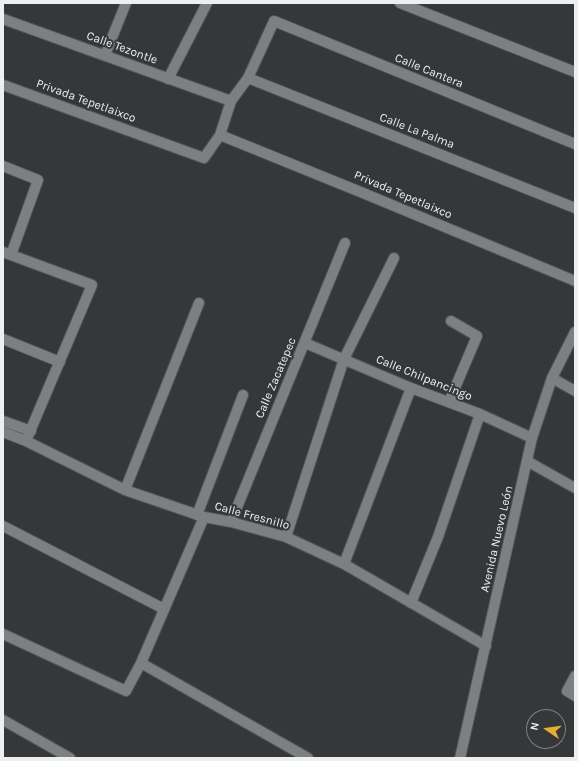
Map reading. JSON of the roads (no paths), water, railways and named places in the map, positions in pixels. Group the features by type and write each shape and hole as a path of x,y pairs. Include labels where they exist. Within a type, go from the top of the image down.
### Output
{"street":[{"path":"105,56 126,3"},
{"path":"168,78 207,3"},
{"path":"400,3 575,72"},
{"name":"Calle Tezontle","path":"3,19 231,101"},
{"name":"Calle Cantera","path":"248,78 274,21 575,144"},
{"path":"220,135 231,101 248,78"},
{"name":"Calle La Palma","path":"248,78 575,208"},
{"name":"Privada Tepetlaixco","path":"3,85 204,158 220,135 575,281"},
{"path":"3,166 38,180 7,254 92,284 26,442"},
{"name":"Calle Zacatepec","path":"231,522 345,243"},
{"path":"286,537 344,359 394,258"},
{"path":"125,490 199,303"},
{"path":"449,402 478,336 451,321"},
{"name":"Avenida Nuevo León","path":"460,758 532,438 552,378 575,332"},
{"path":"3,339 60,362"},
{"name":"Calle Chilpancingo","path":"305,343 411,388 480,414 532,438"},
{"path":"552,378 575,391"},
{"path":"344,564 411,388"},
{"path":"3,634 126,691 141,663 201,516 243,395"},
{"path":"412,603 438,537 480,414"},
{"path":"3,421 31,431"},
{"name":"Calle Fresnillo","path":"3,432 125,490 201,516 231,522 286,537 344,564 486,646"},
{"path":"527,462 575,488"},
{"path":"3,526 164,609"},
{"path":"141,663 308,758"},
{"path":"571,693 575,676"},
{"path":"3,720 70,758"}]}
